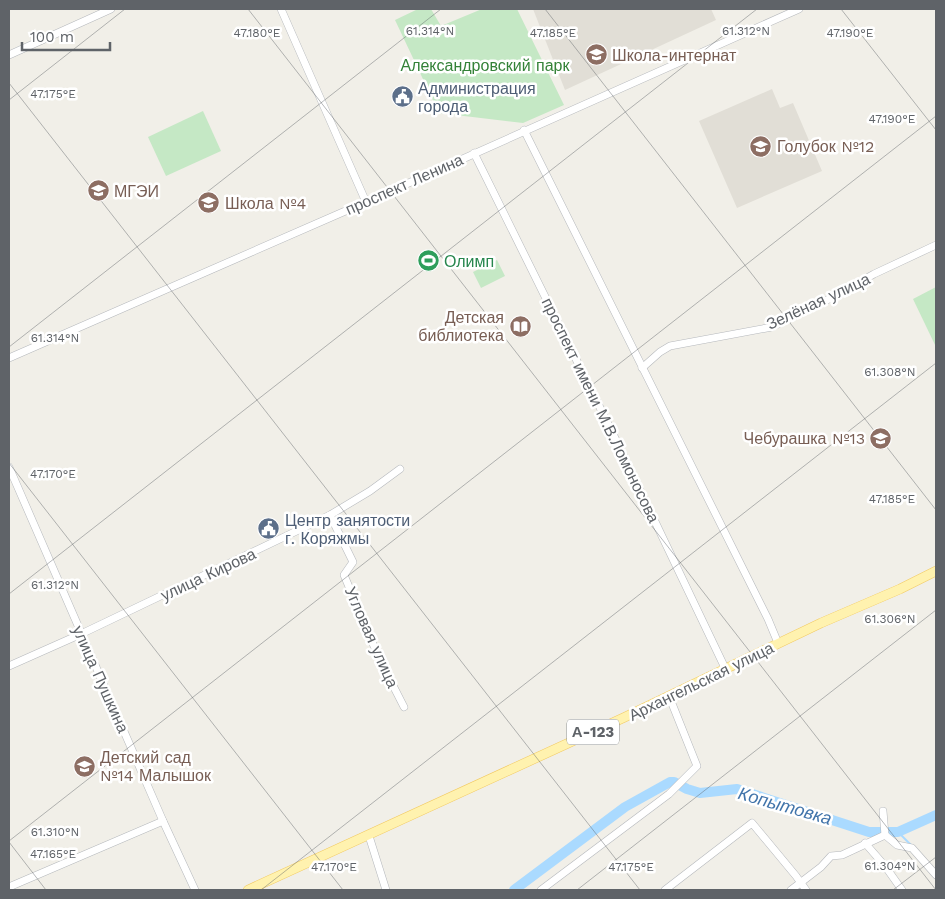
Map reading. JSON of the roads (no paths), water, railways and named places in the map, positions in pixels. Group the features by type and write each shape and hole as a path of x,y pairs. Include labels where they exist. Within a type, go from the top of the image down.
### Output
{"main road":[{"name":"Архангельская улица","path":"248,890 369,836 821,623 900,590 936,571"}],"street":[{"path":"9,55 111,9"},
{"path":"281,9 366,202"},
{"name":"проспект Ленина","path":"9,358 366,202 799,9"},
{"path":"524,130 768,619 778,643"},
{"name":"проспект имени М.В.Ломоносова","path":"474,153 617,442 725,668"},
{"name":"Зелёная улица","path":"642,368 670,346 772,327 834,297 874,274 936,245"},
{"name":"улица Пушкина","path":"9,467 162,821 195,890"},
{"name":"улица Кирова","path":"9,666 81,634 330,515 370,491 400,469"},
{"name":"Угловая улица","path":"330,515 353,562 344,575 379,658 404,707"},
{"path":"541,890 669,794 697,766 669,696"},
{"path":"883,811 885,835 897,845 912,848 936,875"},
{"path":"9,886 162,821"},
{"path":"665,890 752,823 806,890"},
{"path":"792,890 820,868 831,856 842,855 885,835"},
{"path":"369,836 386,890"},
{"path":"866,843 902,887 902,890"}],"waterway":[{"name":"Копытовка","path":"514,890 625,807 670,782 700,793 737,789 869,832 898,832 936,815"},
{"path":"898,832 911,845"}],"place":[{"name":"Школа-интернат","path":"596,55"},
{"name":"Администрация города","path":"402,97"},
{"name":"Голубок №12","path":"761,146"},
{"name":"МГЭИ","path":"98,191"},
{"name":"Школа №4","path":"209,203"},
{"name":"Олимп","path":"428,261"},
{"name":"Детская библиотека","path":"520,326"},
{"name":"Чебурашка №13","path":"881,438"},
{"name":"Центр занятости г. Коряжмы","path":"269,529"},
{"name":"Детский сад №14 Малышок","path":"84,766"}],"park label":[{"name":"Александровский парк","path":"485,65"}]}
